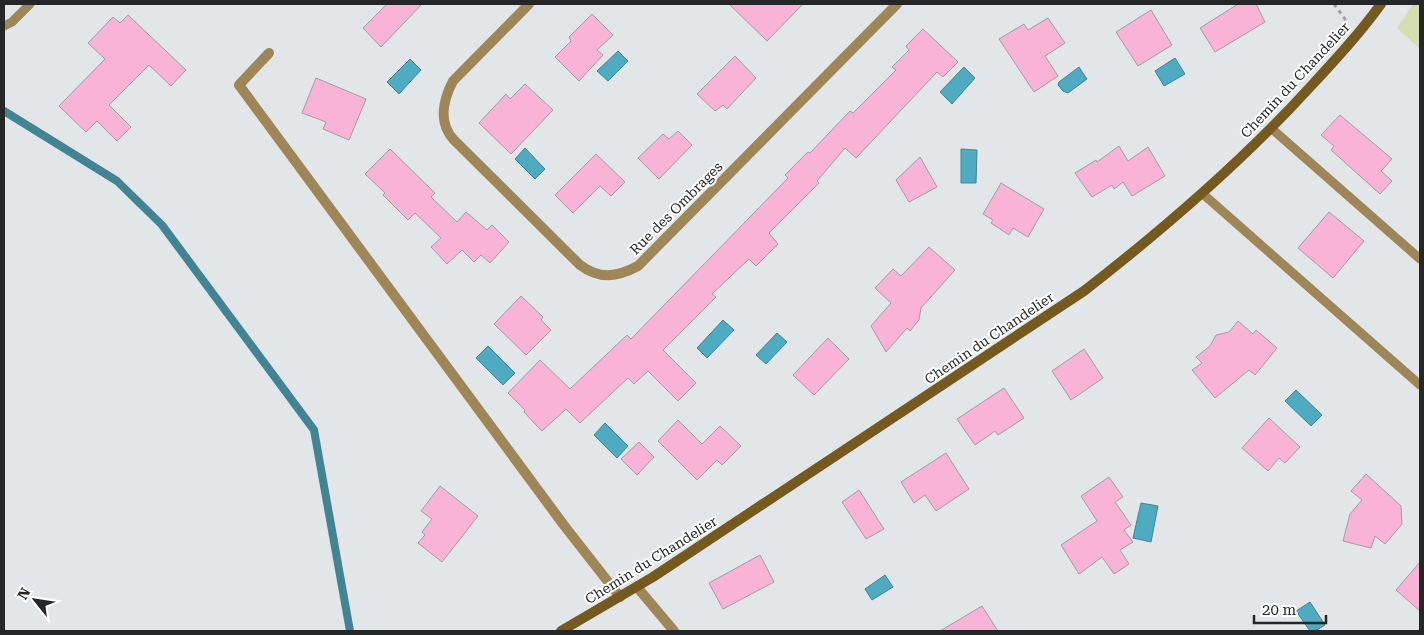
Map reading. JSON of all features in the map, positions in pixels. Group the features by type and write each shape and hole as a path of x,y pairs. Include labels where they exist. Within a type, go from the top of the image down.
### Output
{"street":[{"name":"Rue des Ombrages","path":"529,4 453,81 444,106 443,113 446,129 454,140 580,265 594,274 611,276 624,273 638,266 897,4"},
{"name":"Chemin du Chandelier","path":"561,631 637,587 1078,295 1142,246 1203,194 1272,129 1341,54 1381,4"},
{"path":"269,53 240,86 562,524 620,597"},
{"path":"637,587 674,631"}],"lane":[{"path":"4,26 12,22 30,4"},
{"path":"1272,129 1420,259"},
{"path":"1203,194 1420,385"}],"path":[{"path":"1334,4 1348,23"}],"green space":[{"path":"1413,4 1420,4 1420,49 1397,28"}],"water":[{"path":"618,51 628,61 608,81 597,71"},
{"path":"1175,58 1185,74 1164,86 1155,71"},
{"path":"410,59 421,70 399,94 387,82"},
{"path":"964,67 975,78 952,104 940,92"},
{"path":"1079,67 1087,79 1068,93 1063,91 1058,85 1059,82"},
{"path":"525,148 545,169 535,179 515,159"},
{"path":"961,149 977,150 976,183 961,183"},
{"path":"723,320 734,330 707,358 697,348"},
{"path":"777,333 787,342 766,364 756,355"},
{"path":"488,346 515,373 503,385 476,358"},
{"path":"1296,390 1322,415 1311,426 1285,401"},
{"path":"605,423 628,446 617,458 594,435"},
{"path":"1141,503 1158,506 1151,542 1133,538"},
{"path":"885,575 893,587 872,600 865,589"},
{"path":"1310,602 1325,625 1315,631 1310,631 1296,611"}],"building":[{"path":"387,4 422,4 381,47 363,28"},
{"path":"729,4 803,4 767,41"},
{"path":"1238,4 1256,4 1265,22 1215,52 1200,28"},
{"path":"1151,10 1172,45 1138,66 1116,32"},
{"path":"592,14 613,35 597,50 603,55 579,81 555,57 571,41 569,37"},
{"path":"128,15 186,70 171,86 149,65 109,105 131,127 117,141 97,121 86,132 59,106 105,59 88,43 113,17 120,23"},
{"path":"1048,18 1065,43 1045,56 1058,76 1034,92 999,39 1024,24 1028,30"},
{"path":"923,29 958,62 943,77 937,72 856,158 845,148 817,181 819,183 769,233 778,244 756,266 749,259 712,294 716,297 663,350 696,383 678,401 648,371 634,384 628,378 580,423 566,409 542,431 508,393 540,360 570,389 627,335 631,339 788,178 785,175 808,152 810,153 850,111 853,113 896,70 892,67 909,50 906,46"},
{"path":"735,56 756,78 727,109 723,105 715,111 697,94"},
{"path":"316,78 366,99 349,140 323,129 326,122 302,113"},
{"path":"525,84 553,110 511,154 479,123 506,94 510,99"},
{"path":"1340,115 1392,159 1381,171 1392,181 1380,194 1331,150 1334,146 1321,135"},
{"path":"678,131 692,145 659,179 638,158 663,134 669,139"},
{"path":"1119,146 1128,161 1148,147 1165,176 1132,196 1123,182 1114,189 1112,185 1092,197 1075,173 1096,160 1097,162"},
{"path":"390,149 435,193 431,197 457,222 466,212 487,230 492,225 509,242 490,263 481,255 474,262 462,250 447,264 431,247 441,238 415,213 408,220 383,195 385,193 365,174"},
{"path":"596,154 625,182 611,196 600,186 573,213 555,195"},
{"path":"920,157 937,187 909,202 896,180"},
{"path":"1001,183 1044,209 1028,237 1013,228 1009,235 991,223 993,220 983,214"},
{"path":"1329,212 1364,241 1333,278 1298,248"},
{"path":"929,247 955,270 921,308 919,320 910,331 907,328 886,352 871,326 891,303 875,288 893,269 901,276"},
{"path":"521,296 543,317 541,320 551,330 526,355 494,324"},
{"path":"1238,321 1253,334 1256,330 1277,348 1255,375 1249,370 1215,398 1192,370 1202,363 1196,357 1210,346 1216,335 1229,332"},
{"path":"828,338 849,359 814,395 793,375"},
{"path":"1084,349 1103,378 1071,400 1052,371"},
{"path":"1004,388 1024,418 998,435 995,431 975,445 957,419"},
{"path":"1269,418 1300,447 1285,463 1279,458 1268,471 1242,448"},
{"path":"678,420 702,444 720,426 741,446 722,465 717,460 697,480 658,441"},
{"path":"639,442 654,457 637,475 621,459"},
{"path":"946,453 969,489 936,511 925,495 914,503 901,482"},
{"path":"1366,474 1401,506 1402,524 1385,544 1375,536 1371,548 1343,541 1350,514 1362,500 1351,491"},
{"path":"1109,477 1123,497 1115,502 1131,525 1124,530 1133,542 1120,550 1129,564 1114,574 1102,557 1079,574 1061,545 1097,521 1081,496"},
{"path":"440,486 478,516 442,562 418,543 425,535 422,532 432,519 421,511"},
{"path":"859,490 884,529 866,539 842,502"},
{"path":"760,555 774,582 723,609 709,583"},
{"path":"1420,562 1420,611 1396,590"},
{"path":"982,606 998,631 940,631"}],"waterway":[{"path":"4,111 117,181 162,225 314,430 350,631"}]}
